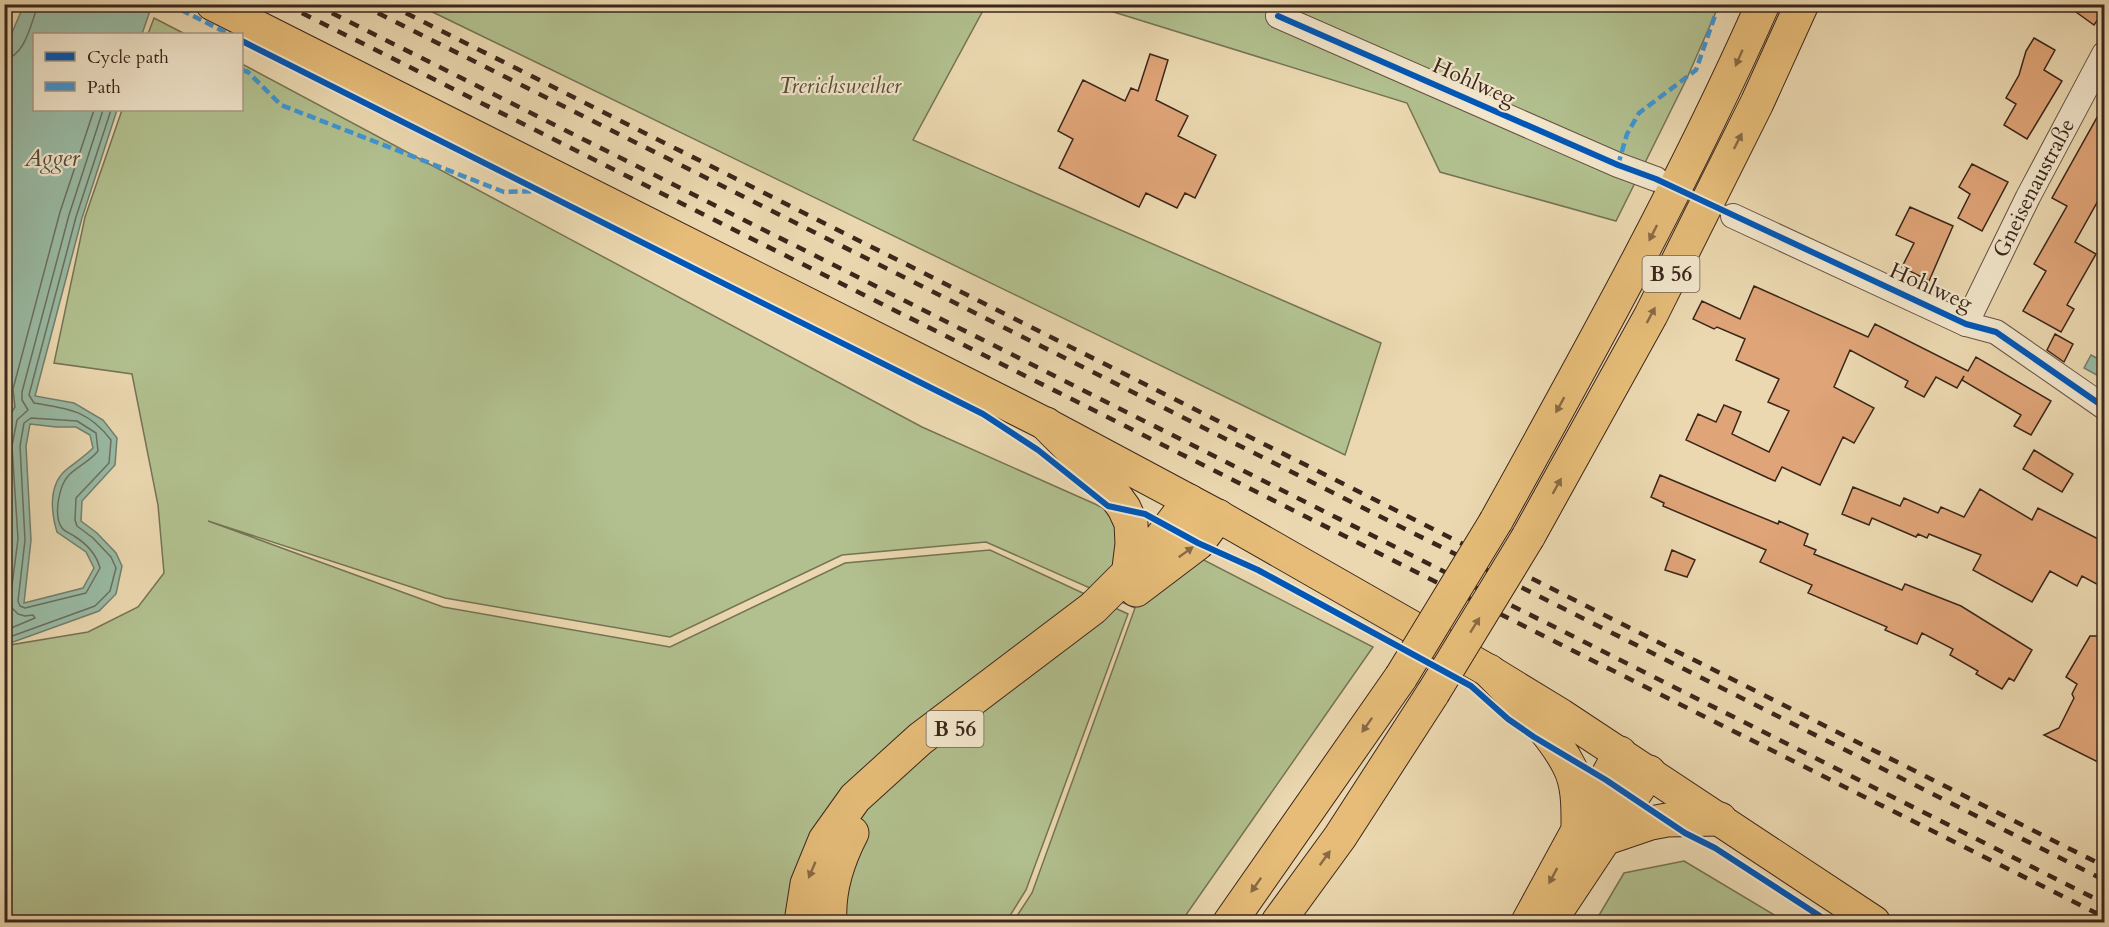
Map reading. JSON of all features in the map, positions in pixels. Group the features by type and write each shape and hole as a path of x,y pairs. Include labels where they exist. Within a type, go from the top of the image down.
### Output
{"highway":[{"name":"B 56","path":"1230,922 1401,676 1496,521 1615,306 1724,93 1762,4"},
{"name":"B 56","path":"1278,922 1340,837 1433,693 1528,537 1651,315 1757,103 1802,4"},
{"path":"1046,424 1109,487 1124,508 1131,523 1132,544 1128,576"},
{"path":"801,922 807,884 825,840 855,798 920,740 1094,608 1155,547 1189,501"},
{"name":"B 56","path":"830,922 829,904 840,856 856,826 879,797 921,756 993,698 1198,543 1218,516"},
{"path":"1489,671 1551,737 1570,768 1577,800 1591,835"},
{"path":"1549,922 1591,835 1620,753"},
{"path":"1528,922 1591,835 1649,772"},
{"path":"1591,835 1659,821 1720,819"}],"main road":[{"path":"212,4 1046,424 1218,516 1489,671 1620,753 1874,922"}],"street":[{"name":"Hohlweg","path":"1278,16 1607,160 1656,179"},
{"name":"Gneisenaustraße","path":"1966,324 2028,197 2104,54"},
{"name":"Hohlweg","path":"1733,216 1966,324 1996,332 2104,406"}],"green space":[{"name":"Trerichsweiher","path":"418,5 986,5 913,140 1381,343 1345,455"},
{"path":"1091,5 1719,5 1687,78 1616,221 1440,172 1407,103"},
{"path":"154,18 183,33 148,33"},
{"path":"243,65 922,427 1095,504 1373,647 1181,922 1013,922 1032,893 1135,608 986,542 842,555 670,637 445,598 208,521 443,607 670,647 845,563 990,550 1128,614 1026,890 1006,922 5,922 4,646 88,632 138,607 164,573 158,505 132,374 54,363 85,217 122,111 243,111"},
{"path":"1684,861 1786,922 1595,922 1624,873"}],"water":[{"name":"Agger","path":"24,5 152,5 142,33 33,33 33,111 117,111 82,218 35,396 74,403 103,420 117,438 115,465 82,501 81,521 97,533 116,553 122,566 116,594 99,611 5,645 4,51","holes":["30,424 76,427 90,435 93,448 61,475 54,490 53,516 57,532 86,552 94,568 83,588 24,603 31,540 26,446"]},
{"path":"2091,355 2104,362 2104,379 2084,368"}],"building":[{"path":"2065,4 2104,4 2104,11 2094,25"},
{"path":"2034,38 2055,50 2044,70 2062,81 2027,139 2004,125 2016,104 2006,98 2019,75 2026,51"},
{"path":"1150,54 1168,60 1156,100 1188,116 1178,136 1216,155 1195,198 1185,193 1177,208 1146,193 1139,207 1059,168 1073,139 1058,131 1083,80 1125,101 1131,88 1138,91"},
{"path":"2104,105 2104,190 2075,242 2096,254 2067,305 2074,309 2061,332 2023,311 2046,271 2034,264 2067,206 2052,198"},
{"path":"1972,164 2008,182 1982,231 1958,218 1970,194 1959,187"},
{"path":"1910,207 1953,226 1929,281 1902,267 1914,243 1896,235"},
{"path":"1754,286 1868,337 1875,324 1968,371 1976,357 2051,401 2031,435 2014,426 2021,415 1962,380 1964,376 1957,388 1936,377 1924,397 1905,387 1908,381 1850,350 1834,387 1874,408 1854,443 1843,437 1820,485 1782,467 1775,481 1686,440 1698,414 1716,422 1724,405 1741,412 1732,434 1769,452 1789,411 1768,402 1779,379 1736,360 1745,339 1693,319 1702,301 1740,319"},
{"path":"2055,334 2073,344 2064,362 2047,350"},
{"path":"2034,450 2073,474 2062,492 2023,469"},
{"path":"1660,475 1778,524 1779,521 1808,534 1804,545 1816,550 1814,554 1902,590 1905,584 1961,606 2032,650 2014,681 2009,678 2002,689 1976,674 1978,671 1950,655 1953,649 1922,633 1917,644 1885,630 1887,627 1808,593 1812,585 1760,562 1766,550 1663,506 1664,503 1651,497"},
{"path":"1853,487 1900,506 1904,498 1938,513 1941,507 1964,517 1980,489 2032,520 2038,508 2104,542 2104,588 2082,576 2077,586 2050,571 2032,602 1973,570 1981,555 1929,534 1927,538 1918,534 1916,537 1872,518 1869,525 1842,514"},
{"path":"1672,550 1695,560 1687,577 1665,570"},
{"path":"2090,636 2104,636 2104,765 2044,735 2059,728 2074,698 2072,694 2077,684 2066,677"}],"railway":[{"path":"284,4 2104,917"},
{"path":"314,4 2104,903"},
{"path":"360,4 2104,880"},
{"path":"388,4 2104,866"}],"marked path":[{"path":"169,4 227,33"},
{"path":"1618,165 1627,134 1639,113 1696,70 1719,4"},
{"path":"243,70 248,72 281,105 504,192 536,191"}],"cycle path":[{"path":"1278,16 1618,165 1656,179 1966,324 1996,332 2104,407"},
{"path":"243,42 983,414 1038,450 1108,506 1145,514 1198,543 1258,570 1471,686 1508,719 1534,737 1606,780 1685,833 1715,848 1829,922"}]}
